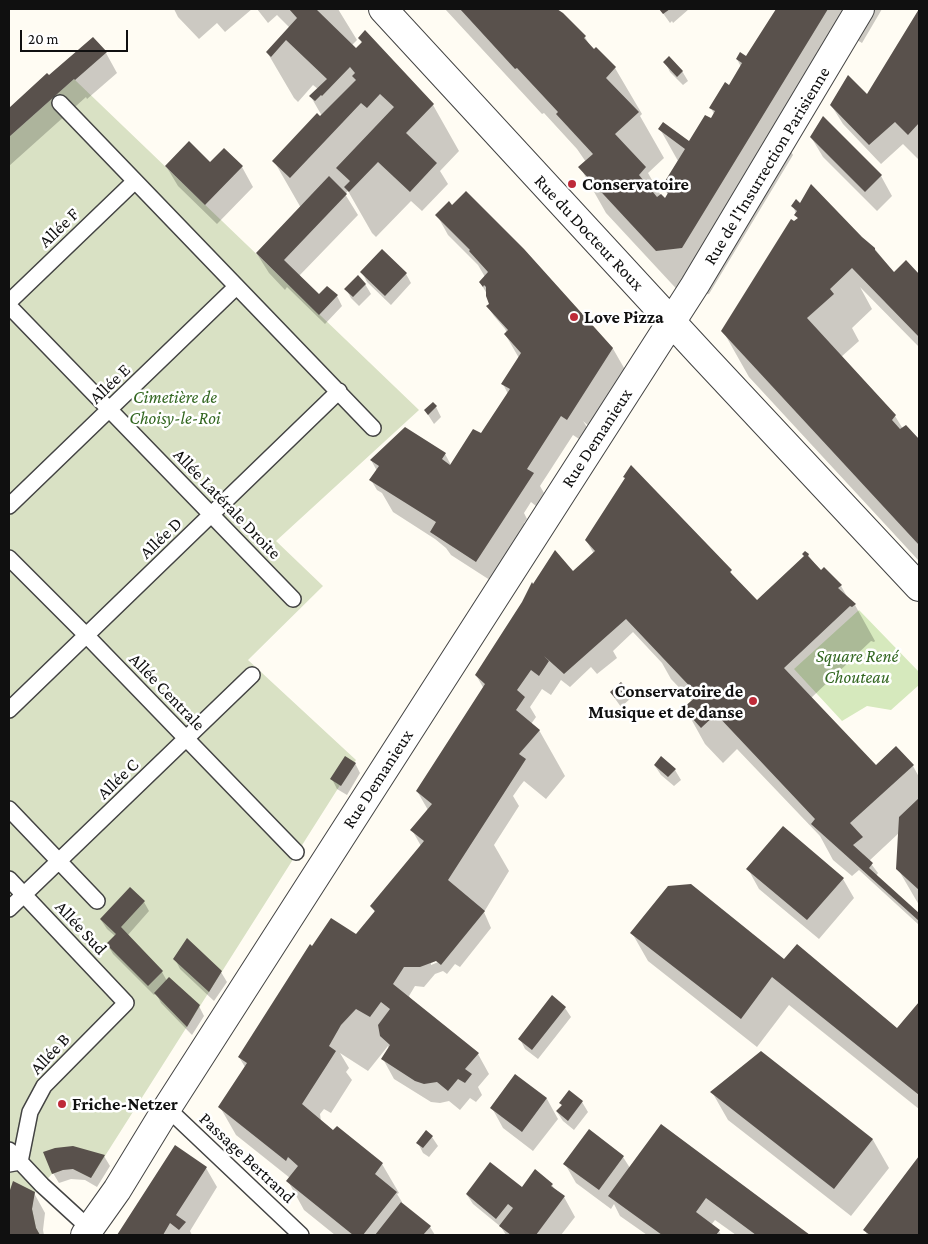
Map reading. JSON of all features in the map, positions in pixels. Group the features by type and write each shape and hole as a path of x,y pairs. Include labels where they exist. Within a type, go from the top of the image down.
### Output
{"street":[{"name":"Rue du Docteur Roux","path":"383,9 919,587"},
{"name":"Rue de l'Insurrection Parisienne","path":"671,321 696,285 860,9"},
{"name":"Rue Demanieux","path":"87,1232 117,1190 167,1108 671,321"}],"lane":[{"path":"60,103 373,428"},
{"name":"Allée F","path":"9,304 135,181"},
{"name":"Allée E","path":"9,506 236,287"},
{"name":"Allée Latérale Droite","path":"9,304 293,599"},
{"name":"Allée D","path":"9,710 339,391"},
{"name":"Allée Centrale","path":"9,558 296,852"},
{"name":"Allée C","path":"9,909 252,675"},
{"path":"9,809 97,901"},
{"name":"Allée Sud","path":"9,879 126,1002"},
{"name":"Allée B","path":"14,1163 30,1112 44,1086 126,1002"},
{"name":"Passage Bertrand","path":"167,1108 301,1235"},
{"path":"9,1150 14,1163 87,1232"}],"green space":[{"name":"Cimetière de Choisy-le-Roi","path":"74,79 419,410 276,541 323,586 248,660 356,760 91,1178 73,1169 65,1169 52,1174 35,1192 33,1199 32,1209 36,1228 40,1235 9,1235 9,137"},
{"name":"Square René Chouteau","path":"859,610 919,672 919,685 891,710 867,706 842,721 794,669"}],"building":[{"path":"289,9 316,9 356,48 362,42 358,38 365,30 434,104 406,133 437,163 410,192 378,162 349,192 344,187 350,181 336,168 394,107 380,94 367,108 361,103 290,178 272,161 317,113 320,116 356,80 352,76 355,73 350,67 315,101 309,96 327,79 286,40 271,57 266,52 297,18"},
{"path":"460,9 557,9 563,13 586,36 584,38 594,49 596,47 616,67 606,78 639,112 615,134 646,167 639,175 657,197 661,194 665,198 668,193 662,186 685,149 658,129 663,122 689,141 705,115 711,118 715,111 709,108 725,82 729,85 742,63 736,59 740,52 746,56 776,9 828,9 682,248 656,251 578,167 593,154 556,114 558,112 517,68 515,69"},
{"path":"659,9 670,9 663,14"},
{"path":"919,9 919,123 908,135 895,122 869,145 830,105 848,75 867,94"},
{"path":"93,37 107,52 9,137 9,108 47,73 49,75"},
{"path":"669,56 683,71 677,77 663,62"},
{"path":"823,116 882,175 865,192 810,137"},
{"path":"189,141 210,162 224,148 243,166 205,205 165,166"},
{"path":"329,176 347,194 284,260 319,294 327,286 338,295 319,315 256,253"},
{"path":"811,184 875,248 894,272 906,260 919,274 919,337 852,268 830,289 834,294 807,318 896,415 892,420 900,429 906,425 919,439 919,545 721,331 791,219 794,221 798,218 794,215 797,211 791,206 796,199 800,203"},
{"path":"466,191 524,249 613,348 567,420 561,416 527,469 534,473 476,562 430,532 436,522 369,480 379,466 370,460 405,427 446,453 442,459 450,465 473,429 481,433 510,389 501,384 521,353 504,334 508,330 486,306 489,304 486,296 486,287 484,285 483,287 479,282 488,272 470,250 435,215 449,201 452,205"},
{"path":"382,249 407,273 385,296 360,272"},
{"path":"358,275 366,284 353,297 344,289"},
{"path":"433,402 437,406 428,415 424,410"},
{"path":"631,465 732,570 730,572 757,600 804,556 802,554 805,551 821,570 824,567 842,585 838,588 856,604 852,607 850,606 784,668 876,765 896,746 914,765 850,823 863,837 853,845 873,863 869,868 919,913 919,921 811,824 815,819 716,714 701,728 683,708 698,695 626,619 564,674 544,656 549,661 539,676 531,670 517,690 525,697 516,710 540,730 519,754 526,759 448,880 485,911 441,965 436,961 420,967 404,967 393,984 479,1053 465,1069 472,1074 465,1083 458,1079 448,1091 437,1082 424,1084 415,1081 381,1059 390,1045 380,1036 378,1025 390,1009 381,1002 370,1017 356,1009 341,1025 329,1046 336,1051 302,1104 333,1130 337,1126 383,1163 375,1174 397,1192 363,1235 353,1235 286,1181 298,1166 288,1157 286,1161 218,1107 247,1063 238,1057 310,944 312,946 331,918 356,934 375,911 370,906 424,841 410,830 432,804 416,791 485,684 475,675 522,602 532,582 533,584 555,550 573,571 595,551 585,540 625,478 623,477"},
{"path":"621,682 626,688 615,698 610,692"},
{"path":"345,756 356,763 341,786 330,779"},
{"path":"661,756 676,769 668,777 654,765"},
{"path":"919,798 919,890 896,869 899,817"},
{"path":"783,826 844,878 807,920 746,869"},
{"path":"691,884 784,959 797,944 897,1028 919,1002 919,1095 772,977 741,1019 630,933 668,886"},
{"path":"130,887 145,901 121,927 163,971 148,986 106,944 116,934 100,919"},
{"path":"187,938 222,971 209,992 173,959"},
{"path":"169,977 200,1005 187,1027 154,993"},
{"path":"552,995 566,1007 532,1050 518,1039"},
{"path":"761,1051 873,1139 834,1189 710,1092"},
{"path":"515,1074 547,1098 522,1132 490,1108"},
{"path":"569,1090 583,1101 568,1121 556,1111 562,1105 559,1103"},
{"path":"661,1124 810,1235 756,1235 706,1198 696,1212 720,1230 716,1235 662,1235 608,1196"},
{"path":"589,1129 624,1156 599,1190 563,1164"},
{"path":"426,1130 433,1136 423,1148 416,1143"},
{"path":"175,1145 207,1167 176,1215 186,1222 179,1230 170,1223 163,1235 117,1235"},
{"path":"73,1146 105,1155 91,1178 73,1169 52,1174 43,1152 55,1148"},
{"path":"919,1156 919,1235 870,1235 863,1230"},
{"path":"490,1162 522,1187 535,1169 553,1184 551,1186 565,1196 536,1235 511,1235 499,1226 513,1208 508,1204 496,1219 466,1194"},
{"path":"13,1181 35,1192 32,1209 36,1228 40,1235 9,1235 9,1193"},
{"path":"401,1202 431,1226 423,1235 375,1235"}],"place":[{"name":"Conservatoire","path":"572,184"},
{"name":"Love Pizza","path":"574,317"},
{"name":"Conservatoire de Musique et de danse","path":"753,701"},
{"name":"Friche-Netzer","path":"62,1104"}]}
